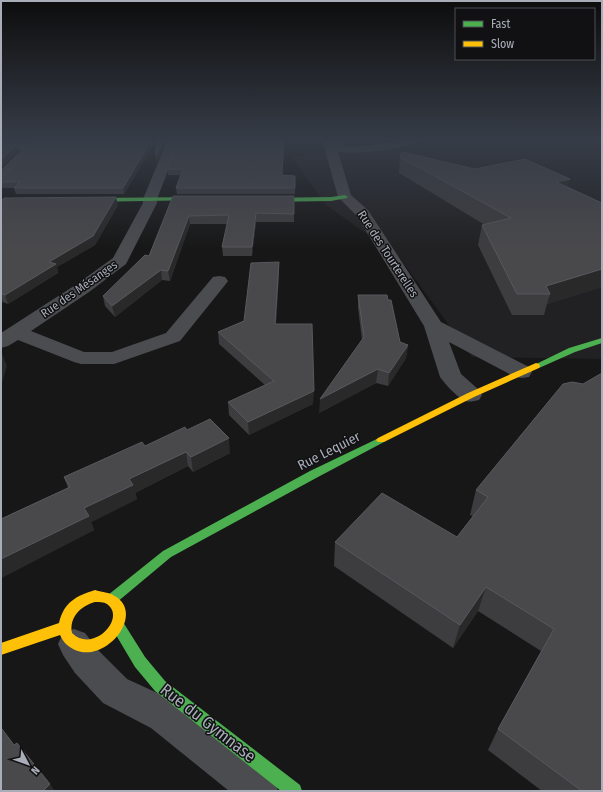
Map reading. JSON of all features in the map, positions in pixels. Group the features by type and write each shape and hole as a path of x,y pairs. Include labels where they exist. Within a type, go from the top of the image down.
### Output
{"street":[{"name":"Rue des Mésanges","path":"9,337 120,261 150,203 150,199 159,176"},
{"path":"257,200 331,199 345,197 339,176"},
{"name":"Rue des Tourterelles","path":"345,197 363,213 434,326 451,377 471,394"},
{"path":"79,200 212,199"},
{"path":"9,337 81,358 114,358 173,337 220,281"},
{"path":"434,326 522,372"},
{"name":"Rue Lequier","path":"112,599 167,554 314,474 471,394 572,350 602,340"},
{"path":"95,596 112,599 117,604 120,611 118,626 113,633 98,644 82,647 69,636 65,619 70,610 77,604 95,596"},
{"name":"Rue du Gymnase","path":"118,626 140,662 160,686 294,791"},
{"path":"1,649 69,636"},
{"name":"Rue du Gymnase","path":"69,636 87,662 115,691 164,715 259,791"}],"shaded area":[{"path":"305,176 602,176 602,359 472,357 399,257 326,205"}],"building":[{"path":"1,176 130,176 123,188 14,188 20,182 1,182"},
{"path":"180,176 295,176 295,188 176,188"},
{"path":"435,176 563,176 570,179 556,182 602,203 602,269 546,286 550,294 517,294 482,225 511,218"},
{"path":"173,196 294,196 294,214 256,213 252,247 222,247 229,215 189,216 168,271 161,270 112,306 103,296 145,255 149,256"},
{"path":"116,197 93,236 49,262 56,264 5,295 1,293 1,201 4,198"},
{"path":"279,262 275,324 312,324 314,391 248,422 228,402 274,381 218,332 244,321 251,263"},
{"path":"358,295 387,295 388,300 391,300 400,342 408,345 389,373 378,369 320,399 364,337"},
{"path":"602,373 602,791 582,791 498,729 554,629 486,587 460,625 335,542 382,493 457,537 488,497 476,490 563,384 572,382 583,384"},
{"path":"210,419 229,438 191,457 186,452 129,479 133,485 84,508 89,516 1,559 1,519 70,487 64,477 142,442 145,446 185,427 187,430"},
{"path":"2,729 14,745 17,743 50,784 43,791 1,791"}],"traffic: fast":[{"path":"264,200 331,199 345,197"},
{"path":"86,200 202,199"},
{"path":"536,366 572,350 602,340"},
{"path":"112,599 167,554 314,474 381,440"},
{"path":"118,626 140,662 160,686 294,791"}],"traffic: slow":[{"path":"381,440 471,395 536,366"},
{"path":"95,596 110,599 118,606 120,615 118,624 112,634 103,641 93,646 82,647 72,642 68,638 65,633 66,622 70,611 78,603 95,596"},
{"path":"1,649 63,628"}]}
